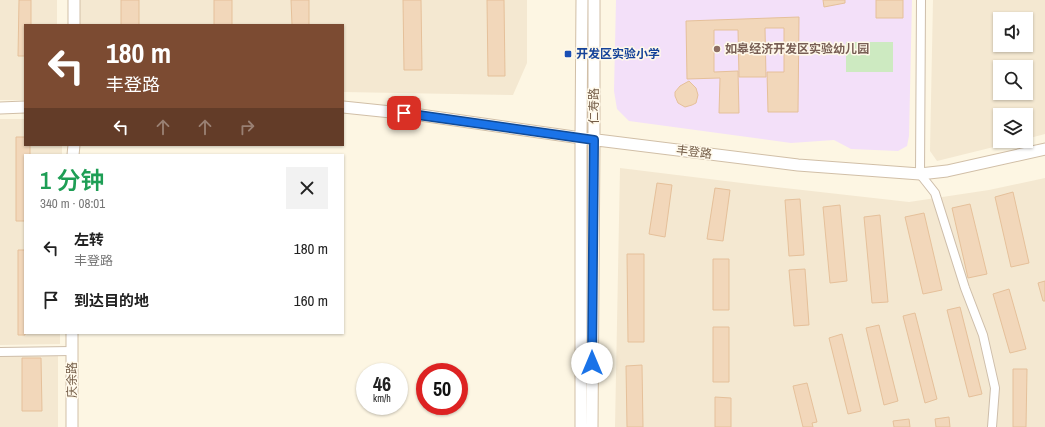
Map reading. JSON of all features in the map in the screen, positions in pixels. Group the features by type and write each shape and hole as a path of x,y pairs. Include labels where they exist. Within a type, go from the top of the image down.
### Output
{"street":[{"path":"74,0 74,24"},
{"name":"仁寿路","path":"581,427 582,0"},
{"name":"仁寿路","path":"592,427 594,0"},
{"path":"921,0 920,174 935,193 965,288 983,335 996,388 992,427"},
{"name":"丰登路","path":"344,106 420,115 594,140 798,165 920,174 947,171 1045,149"},
{"path":"0,108 24,107"},
{"name":"庆余路","path":"72,334 72,427"},
{"path":"0,352 72,351"}],"shaded area":[{"path":"0,0 57,0 57,24 24,24 24,100 0,100"},
{"path":"80,0 527,0 527,63 513,95 344,92 344,24 80,24"},
{"name":"如皋经济开发区实验幼儿园","path":"616,0 912,0 909,136 907,146 898,151 851,149 834,140 791,143 629,121 617,109 614,91"},
{"path":"933,0 1045,0 1045,134 1033,137 1033,108 993,108 993,147 937,161 930,151"},
{"path":"0,119 24,119 24,146 62,146 62,154 24,154 24,334 60,334 60,344 0,345"},
{"path":"620,168 909,202 989,190 1045,178 1045,427 615,427"},
{"path":"58,355 58,427 0,427 0,356"}],"green space":[{"path":"846,42 893,42 893,72 846,72"}],"building":[{"path":"19,0 31,0 31,24 24,24 24,56 18,56"},
{"path":"121,0 139,0 139,24 121,24"},
{"path":"214,0 232,0 232,24 214,24"},
{"path":"291,0 309,0 309,24 292,24"},
{"path":"403,0 421,0 422,70 404,70"},
{"path":"487,0 504,0 505,76 488,76"},
{"path":"823,0 845,0 845,3 824,7"},
{"path":"876,0 903,0 903,18 876,18"},
{"path":"799,17 798,112 768,112 767,72 784,72 784,28 765,28 766,77 739,77 738,30 714,30 714,72 738,71 739,113 719,113 720,78 687,79 686,21"},
{"path":"689,81 696,88 698,95 696,103 685,107 678,103 675,92 680,86"},
{"path":"16,137 24,137 24,146 30,146 30,154 24,154 24,221 16,221"},
{"path":"657,183 672,185 665,237 649,234"},
{"path":"715,188 730,190 723,241 707,239"},
{"path":"1013,192 1029,263 1011,267 995,197"},
{"path":"800,199 804,255 789,256 785,200"},
{"path":"970,204 987,274 968,278 952,208"},
{"path":"840,205 847,281 830,283 823,207"},
{"path":"924,213 942,290 923,294 905,217"},
{"path":"880,215 888,302 872,303 864,217"},
{"path":"18,250 24,250 25,335 18,335"},
{"path":"627,254 644,254 644,342 628,342"},
{"path":"713,259 729,259 729,310 713,310"},
{"path":"805,269 809,325 794,326 789,270"},
{"path":"1045,281 1045,301 1043,301 1038,283"},
{"path":"1009,289 1026,349 1010,353 993,294"},
{"path":"960,307 982,394 969,397 947,310"},
{"path":"915,313 937,399 925,403 903,316"},
{"path":"879,325 898,401 884,405 866,328"},
{"path":"713,327 729,327 729,382 713,382"},
{"path":"842,334 861,411 848,414 829,338"},
{"path":"22,358 41,358 42,411 22,411"},
{"path":"642,365 643,427 627,427 626,366"},
{"path":"1013,369 1027,369 1026,427 1013,427"},
{"path":"807,383 817,422 812,423 813,427 803,427 793,386"},
{"path":"715,397 731,398 731,427 715,427"},
{"path":"949,417 950,427 936,427 935,419"},
{"path":"909,419 910,427 894,427 893,421"}],"place":[{"name":"如皋经济开发区实验幼儿园","path":"717,49"},
{"name":"开发区实验小学","path":"568,54"}],"route":[{"path":"404,113 594,140 592,363"}]}
